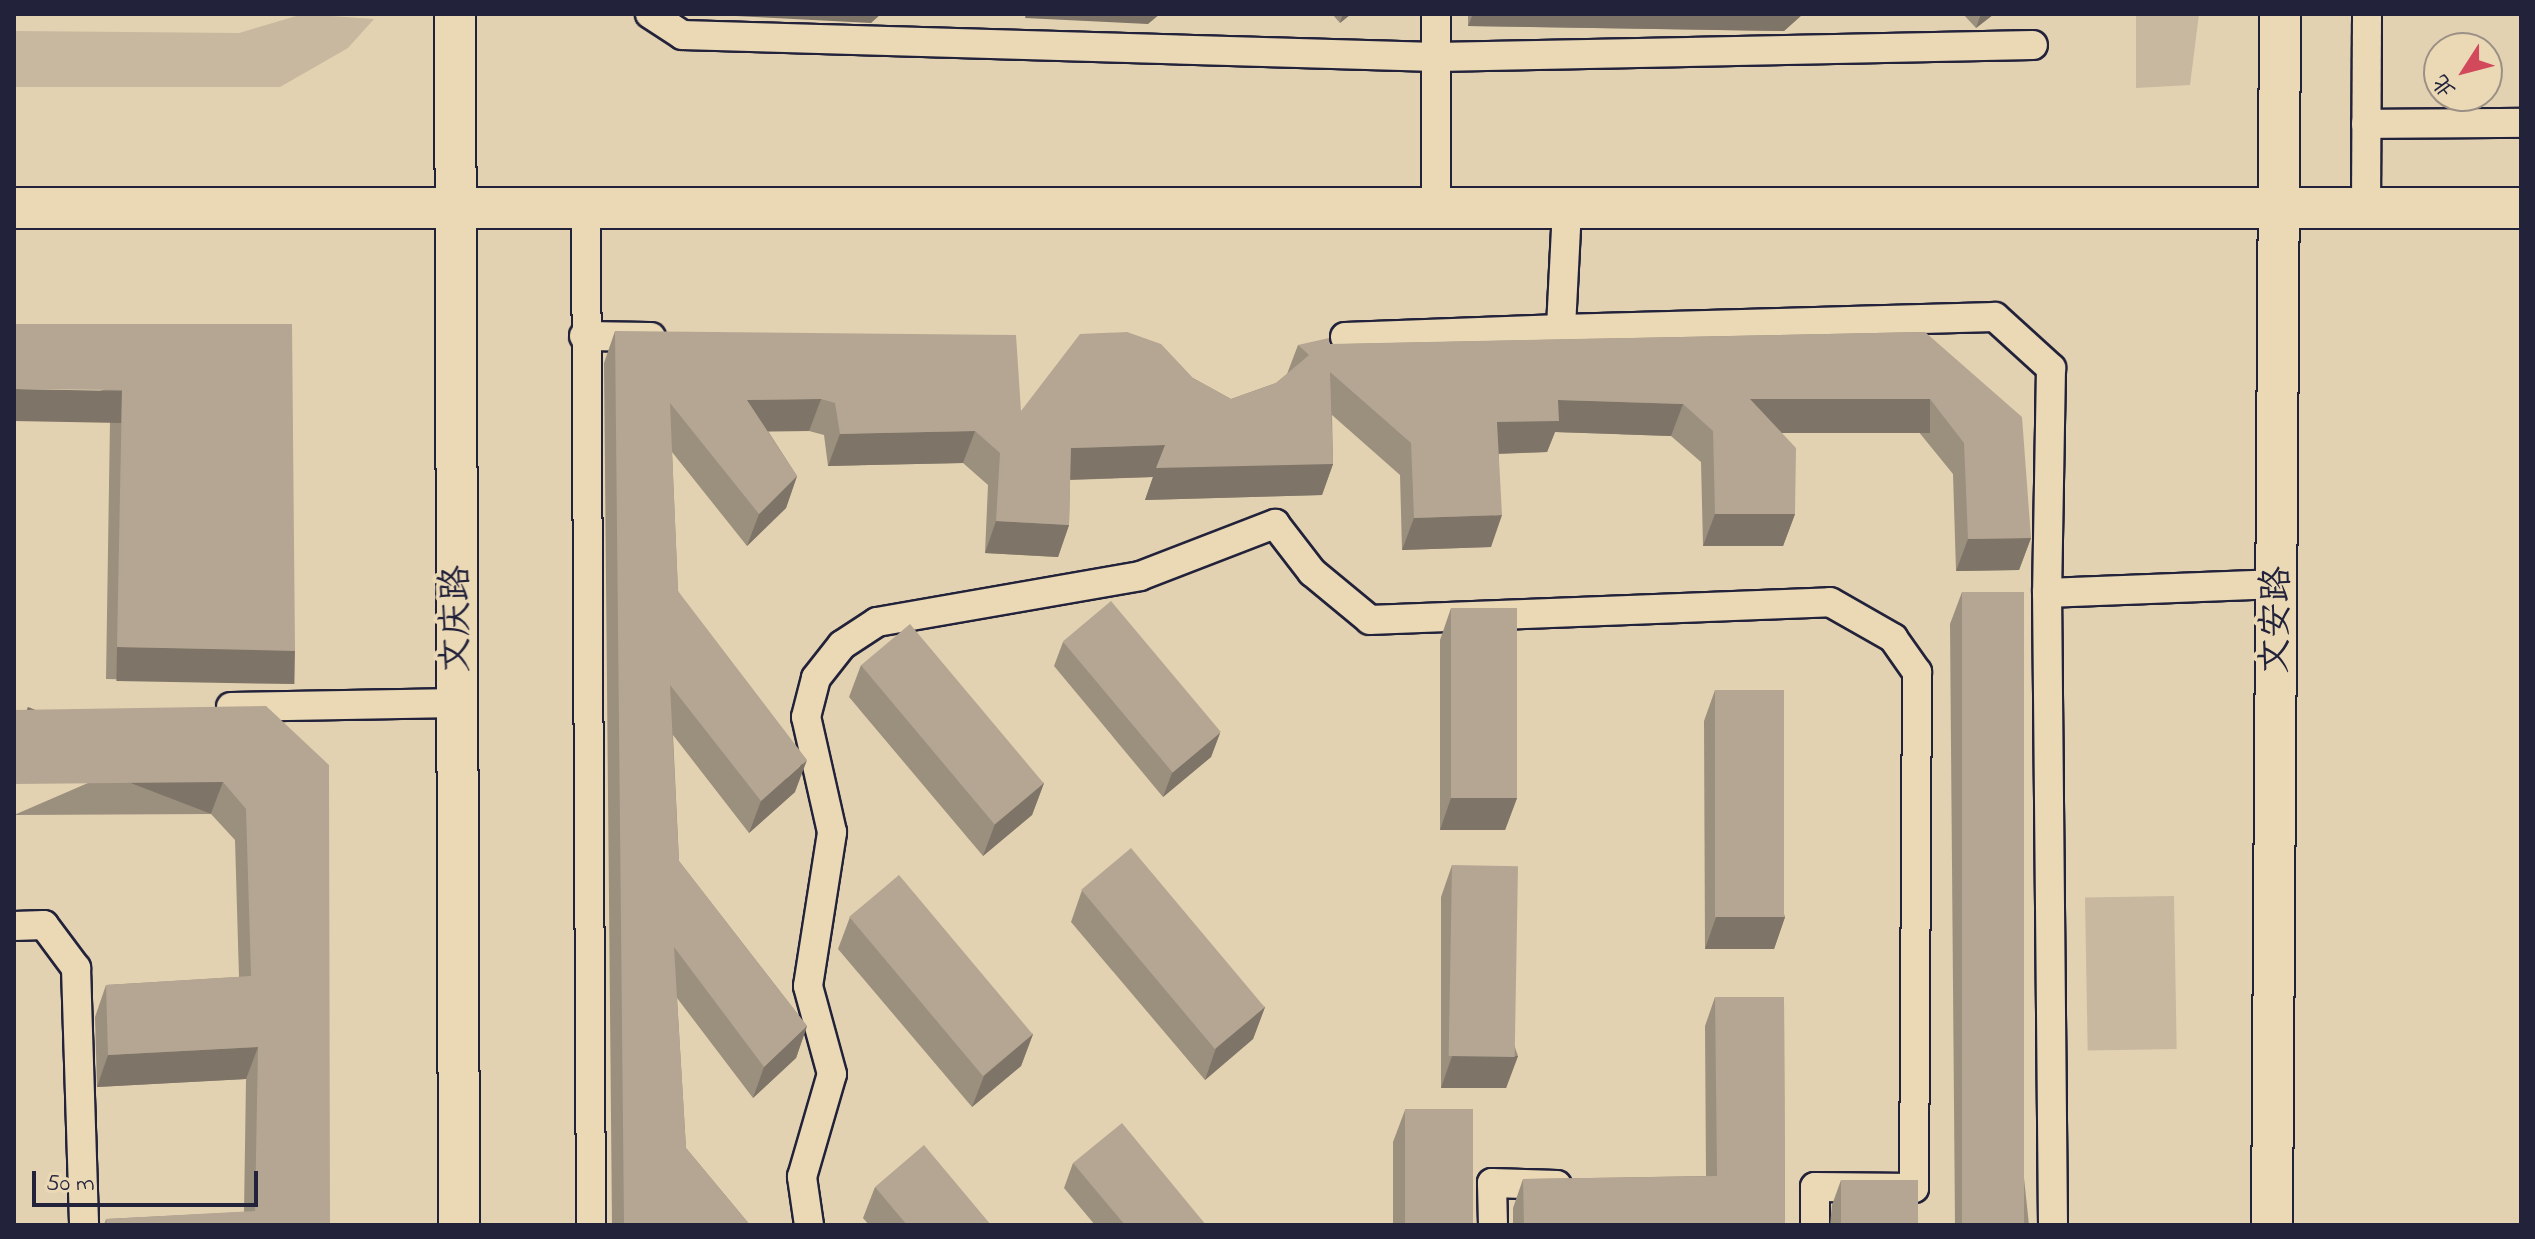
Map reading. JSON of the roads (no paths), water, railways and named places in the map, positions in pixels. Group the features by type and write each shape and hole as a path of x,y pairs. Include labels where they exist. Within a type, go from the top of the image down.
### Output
{"street":[{"name":"文庆路","path":"455,14 459,1225"},
{"path":"650,14 682,35 1436,57 2033,45"},
{"path":"1436,14 1436,209"},
{"name":"文安路","path":"2272,1225 2282,208 2280,14"},
{"path":"2366,208 2367,14"},
{"path":"2366,124 2521,123"},
{"path":"14,208 2521,208"},
{"path":"586,209 584,336 591,1225"},
{"path":"1561,329 1567,209"},
{"path":"1345,337 1995,317 2051,368 2047,593 2053,1225"},
{"path":"584,336 676,337"},
{"path":"809,1225 802,1177 832,1074 808,986 832,832 806,717 816,678 842,645 877,622 1140,576 1275,524 1312,572 1370,620 1830,602 1893,638 1917,672 1914,1188 1815,1187 1815,1225"},
{"path":"2047,593 2278,584"},
{"path":"204,707 458,703"},
{"path":"14,926 44,925 76,968 84,1225"},
{"path":"1493,1225 1492,1183 1581,1185"}]}
